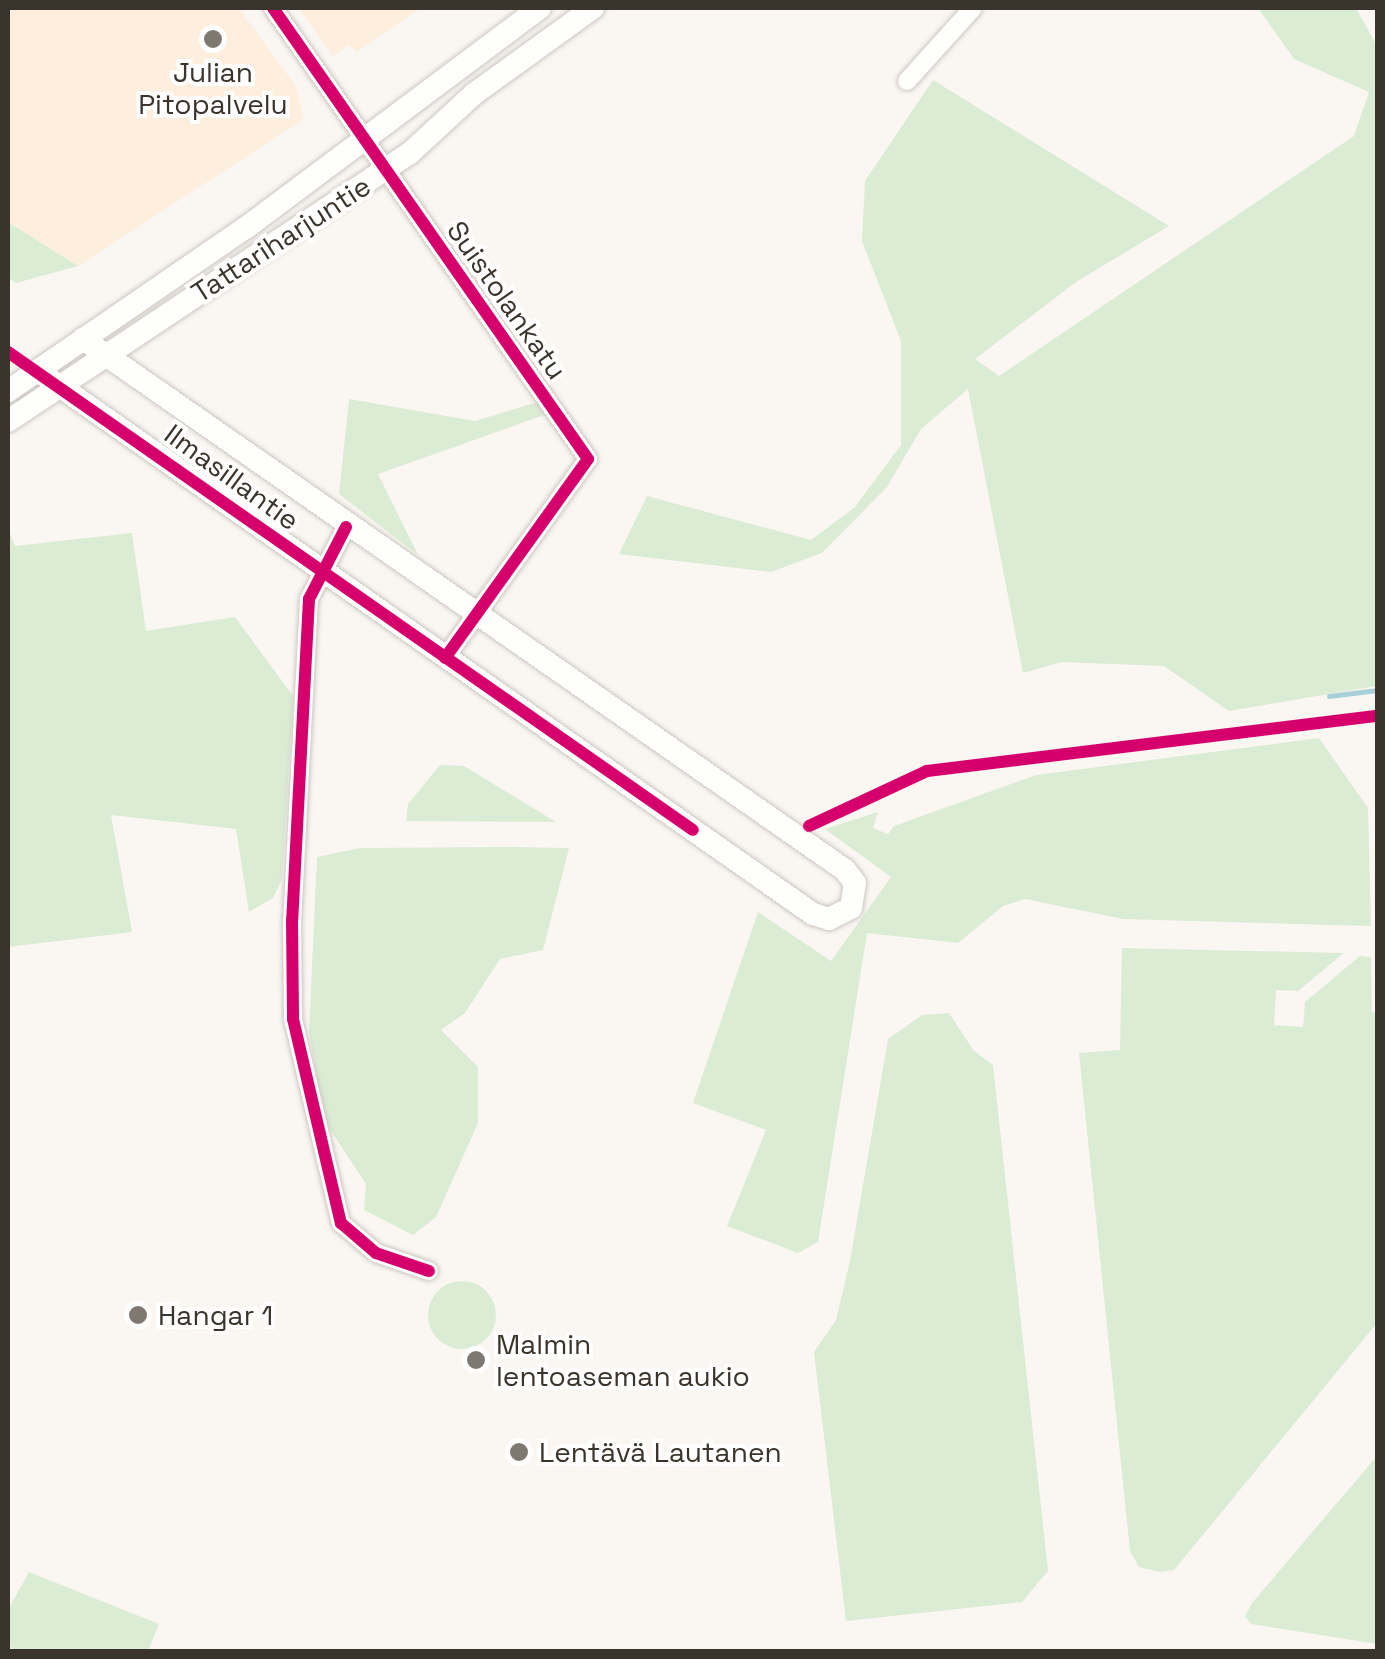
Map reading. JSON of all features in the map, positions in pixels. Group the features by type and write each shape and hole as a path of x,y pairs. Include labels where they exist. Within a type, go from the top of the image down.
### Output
{"main road":[{"name":"Tattariharjuntie","path":"8,390 362,144 540,8"},
{"name":"Tattariharjuntie","path":"8,421 103,353 266,253 383,171 474,94 592,8"},
{"name":"Ilmasillantie","path":"38,370 813,914 829,920 851,908 855,883 844,870 475,618 82,339"}],"street":[{"name":"Suistolankatu","path":"273,8 362,144 588,459 475,618"},
{"path":"907,80 973,8"},
{"path":"346,527 309,600 292,920 294,1020 342,1224 376,1253 429,1271"},
{"path":"445,658 475,618"}],"shaded area":[{"path":"8,8 239,8 295,85 304,119 78,266 8,222"},
{"path":"299,8 421,8 357,52 349,45 333,56"}],"green space":[{"path":"1258,8 1356,8 1377,46 1377,686 1229,711 1164,666 1062,662 1023,673 968,389 921,429 887,487 822,553 771,572 619,554 647,496 811,540 854,508 901,445 901,341 862,241 865,181 933,80 1169,226 1076,282 975,359 999,376 1354,136 1369,92 1294,59"},
{"path":"8,222 78,266 16,283 8,278"},
{"path":"349,399 475,421 545,400 547,414 378,474 418,555 339,494"},
{"path":"8,528 15,546 132,533 146,631 235,617 293,696 282,879 273,898 249,912 236,829 111,815 132,932 8,947"},
{"path":"1319,738 1368,808 1371,926 1123,919 1025,899 1003,906 958,943 867,933 818,1242 798,1253 727,1226 766,1130 693,1103 758,912 831,961 891,877 825,829 878,812 873,828 888,834 894,826 1036,775"},
{"path":"440,765 464,766 556,822 406,821 408,804"},
{"path":"360,848 569,848 543,950 500,959 465,1013 441,1030 478,1067 478,1123 436,1217 413,1235 364,1210 366,1184 325,1122 309,1032 317,857"},
{"path":"1122,948 1344,953 1298,991 1276,990 1274,1025 1303,1027 1305,1002 1360,956 1371,957 1372,1012 1377,1013 1377,1323 1174,1570 1160,1572 1139,1567 1130,1551 1079,1053 1120,1050"},
{"path":"949,1013 974,1051 993,1065 1048,1571 1022,1602 846,1621 814,1352 836,1320 850,1261 888,1039 922,1015"},
{"path":"462,1281 486,1291 496,1315 486,1339 462,1349 438,1339 428,1315 438,1291"},
{"path":"1377,1456 1377,1644 1251,1624 1245,1616 1252,1603"},
{"path":"29,1572 159,1624 148,1651 16,1651 8,1645 8,1610"}],"waterway":[{"path":"1329,696 1378,690"}],"cycle path":[{"path":"273,8 588,459 445,658"},
{"path":"8,352 693,830"},
{"path":"346,527 309,599 292,920 293,1019 341,1223 376,1253 429,1271"},
{"path":"809,826 927,771 1378,716"}],"place":[{"name":"Julian Pitopalvelu","path":"213,39"},
{"name":"Hangar 1","path":"138,1315"},
{"name":"Malmin lentoaseman aukio","path":"476,1360"},
{"name":"Lentävä Lautanen","path":"519,1452"}]}
